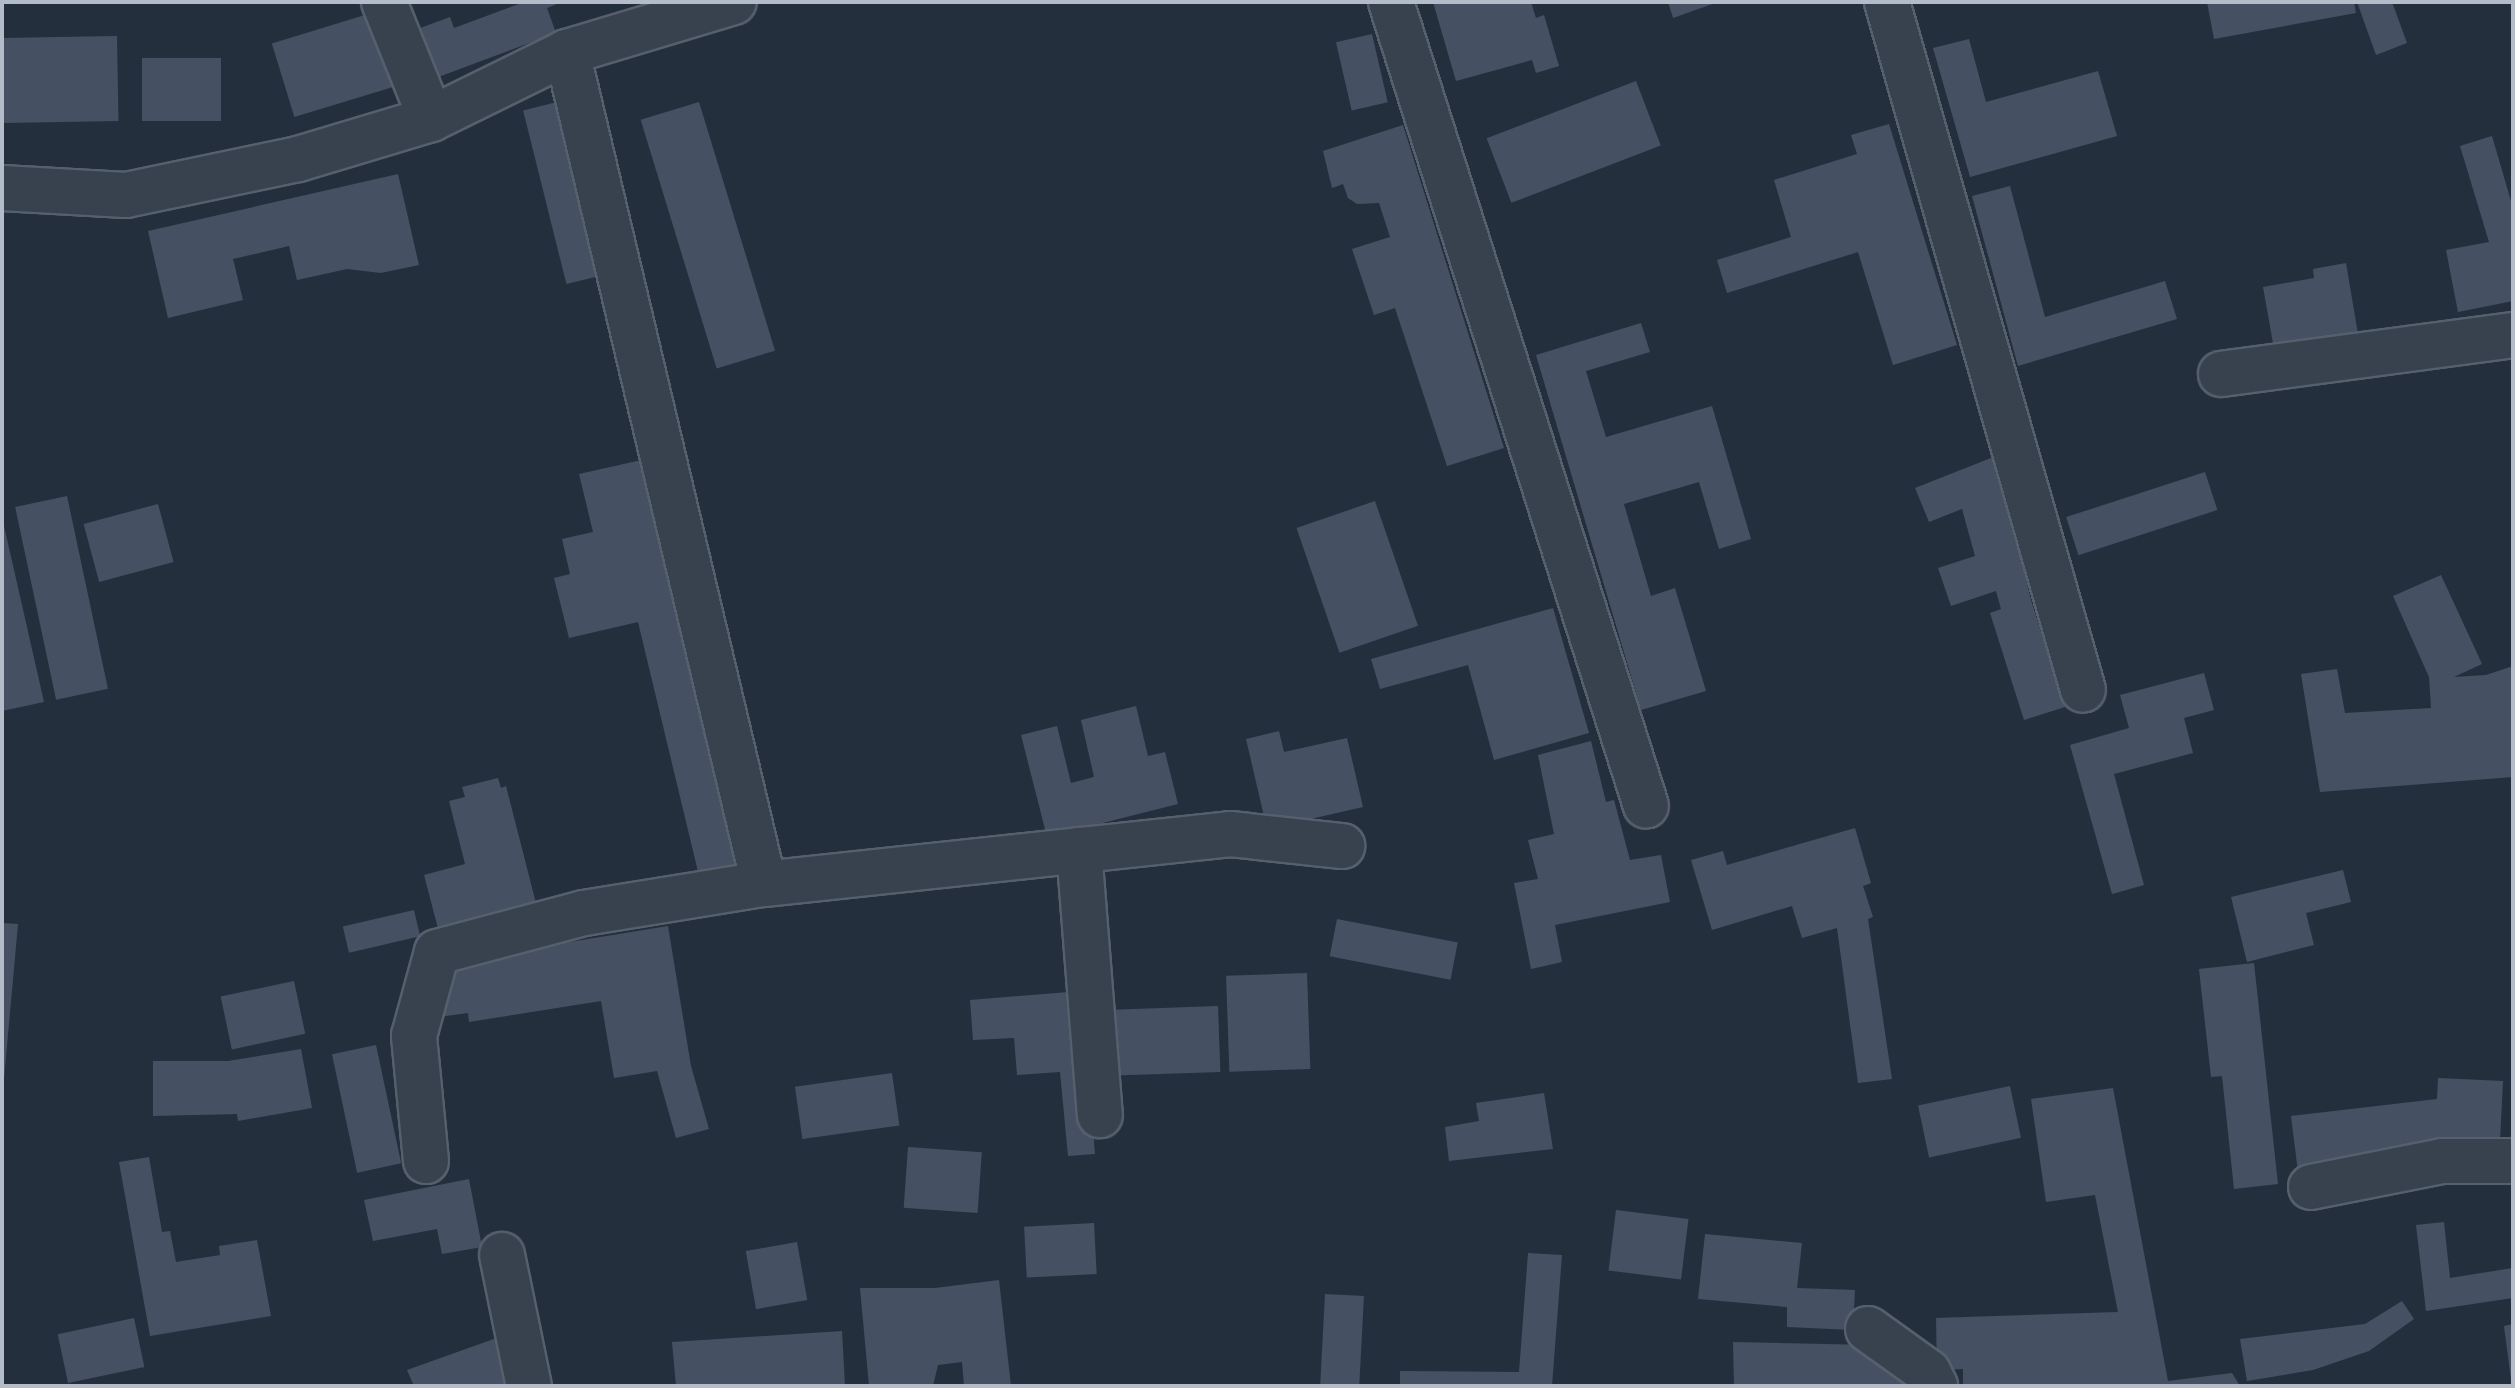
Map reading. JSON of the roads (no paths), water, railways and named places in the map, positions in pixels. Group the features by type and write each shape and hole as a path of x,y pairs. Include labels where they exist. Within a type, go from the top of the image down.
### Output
{"lane":[{"path":"384,2 431,119"},
{"path":"2,188 126,195 298,159 431,119 567,52 734,2"},
{"path":"1391,2 1646,806"},
{"path":"1887,2 2083,690"},
{"path":"567,52 764,884"},
{"path":"2221,374 2513,335"},
{"path":"426,1161 414,1036 437,952 584,913 764,884 1230,834 1342,846"},
{"path":"1079,850 1100,1115"},
{"path":"2311,1187 2442,1161 2513,1161"},
{"path":"502,1255 529,1386"},
{"path":"1868,1329 1928,1372 1935,1386"}]}
